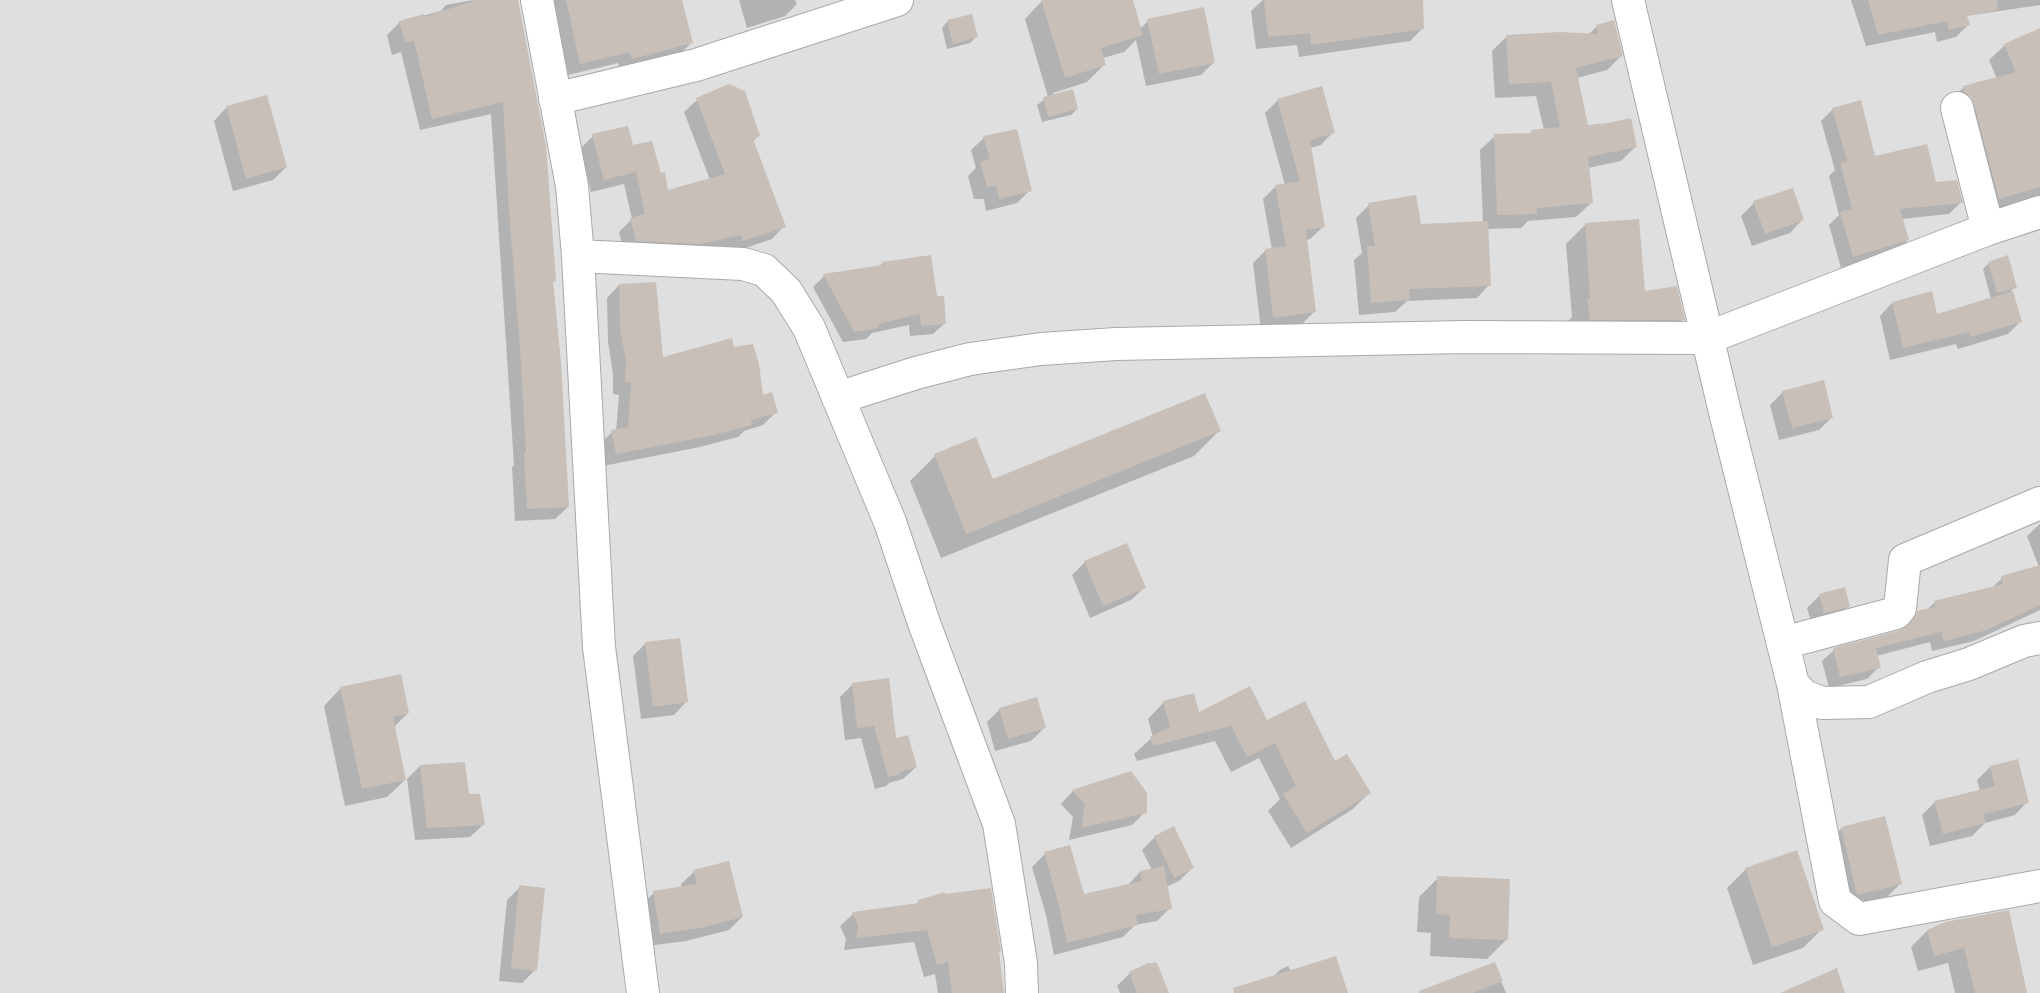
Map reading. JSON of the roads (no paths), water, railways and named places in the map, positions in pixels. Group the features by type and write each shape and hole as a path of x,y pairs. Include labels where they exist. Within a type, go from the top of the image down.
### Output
{"street":[{"path":"537,0 572,186 578,256 599,647 643,993"},
{"path":"555,99 696,65 897,0"},
{"path":"1628,0 1707,338 1793,684 1835,901 1859,919 2040,886"},
{"path":"1957,108 1988,229"},
{"path":"838,398 916,373 970,359 1116,344 1464,337 1707,338 1988,229 2040,212"},
{"path":"578,256 743,264 764,270 786,291 809,327 890,522 924,623 999,824 1021,963 1022,993"},
{"path":"1783,643 1896,613 1900,608 1905,560 2040,502"},
{"path":"1793,684 1804,696 1822,703 1869,702 1927,677 1969,664 2024,641 2040,638"}]}
